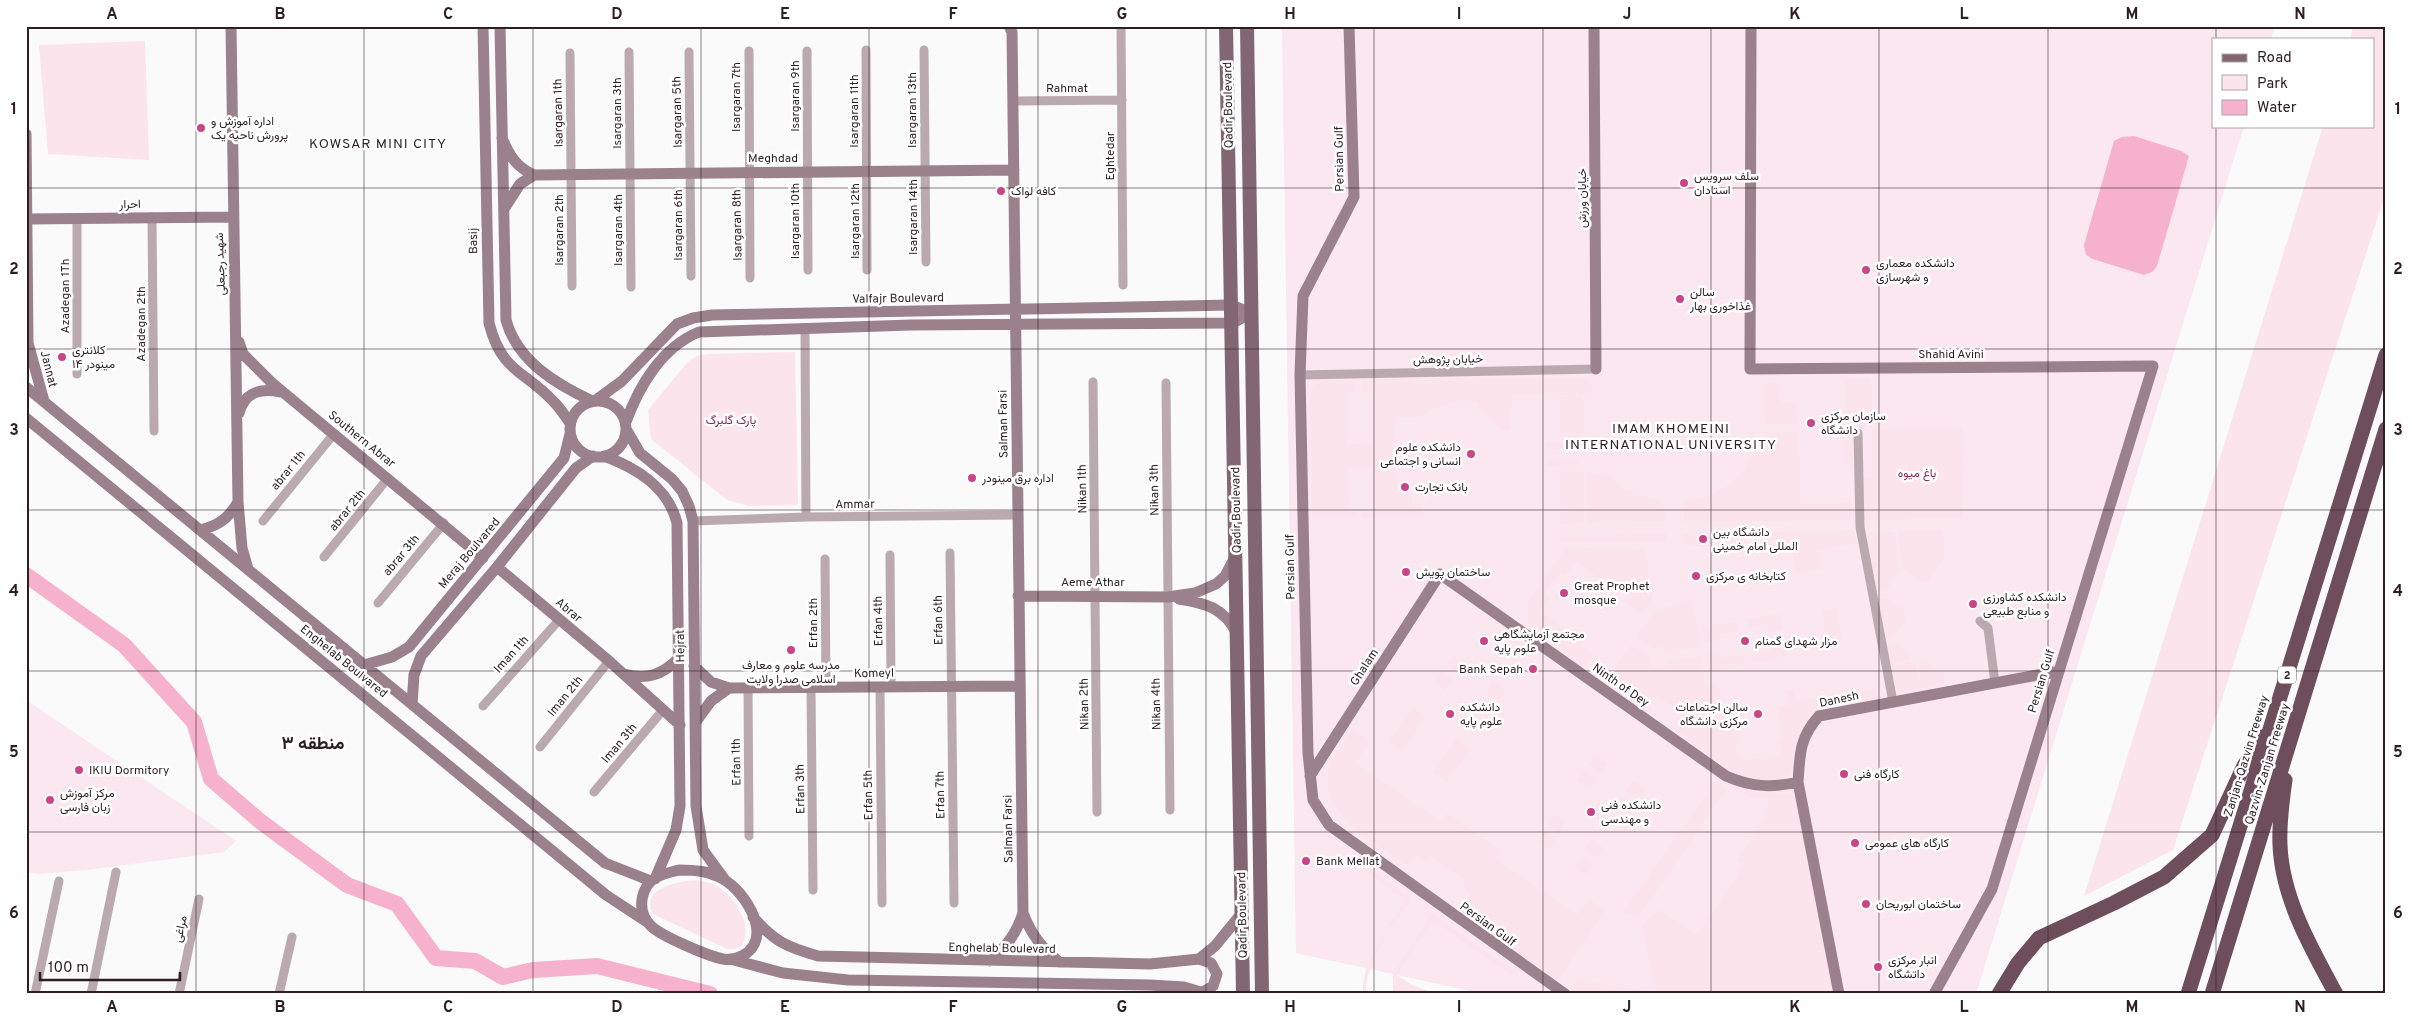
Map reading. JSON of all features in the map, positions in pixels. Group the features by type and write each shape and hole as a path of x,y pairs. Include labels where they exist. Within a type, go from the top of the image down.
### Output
{"highway":[{"name":"Zanjan-Qazvin Freeway","path":"2188,994 2386,355"},
{"name":"Qazvin-Zanjan Freeway","path":"2212,994 2386,429"},
{"path":"1999,994 2018,963 2040,938 2164,877 2212,835 2244,766 2274,716"},
{"path":"2291,737 2280,817 2280,846 2286,885 2299,921 2336,994"}],"main road":[{"name":"Qadir Boulevard","path":"1226,26 1233,323 1243,994"},
{"name":"Qadir Boulevard","path":"1247,26 1262,994"}],"street":[{"name":"شهید رجبعلی","path":"230,26 238,502 242,548 248,569"},
{"name":"Basij","path":"483,26 489,323 493,340 501,356 512,369 554,401 570,429"},
{"path":"500,26 505,306 510,334 524,356 564,388 594,400 609,402 620,410 626,426"},
{"name":"Salman Farsi","path":"1010,26 1012,32 1023,913 1030,932 1043,949 1059,962"},
{"name":"Eghtedar","path":"1121,26 1123,285"},
{"name":"Persian Gulf","path":"1350,26 1354,196 1303,296 1300,375 1308,753 1313,800 1329,825 1565,994"},
{"name":"خیابان ورزش","path":"1594,26 1596,369"},
{"name":"Shahid Avini","path":"1751,26 1750,369 2153,366"},
{"name":"Isargaran 9th","path":"807,50 808,172"},
{"name":"Isargaran 11th","path":"866,50 867,171"},
{"name":"Isargaran 13th","path":"924,50 925,171"},
{"name":"Isargaran 7th","path":"748,51 750,172"},
{"name":"Isargaran 1th","path":"570,52 572,174"},
{"name":"Isargaran 3th","path":"630,52 630,173"},
{"name":"Isargaran 5th","path":"689,52 690,173"},
{"name":"Rahmat","path":"1013,101 1122,100"},
{"name":"Jannat","path":"26,134 28,219 27,344 44,401"},
{"path":"502,138 509,155 516,164 534,175 520,184 504,211"},
{"name":"Meghdad","path":"534,175 1014,170"},
{"name":"Isargaran 12th","path":"867,171 867,270"},
{"name":"Isargaran 14th","path":"925,171 926,262"},
{"name":"Isargaran 8th","path":"750,172 750,278"},
{"name":"Isargaran 10th","path":"808,172 808,270"},
{"name":"Isargaran 4th","path":"630,173 631,287"},
{"name":"Isargaran 6th","path":"690,173 691,276"},
{"name":"Isargaran 2th","path":"572,174 572,286"},
{"name":"احرار","path":"28,219 232,217"},
{"name":"Azadegan 1Th","path":"77,218 77,374"},
{"name":"Azadegan 2th","path":"152,218 154,431"},
{"path":"1232,305 1251,313"},
{"name":"Valfajr Boulevard","path":"594,400 622,382 677,324 693,318 722,314 1232,305"},
{"path":"412,704 414,675 421,656 497,567 576,468 620,447 635,397 665,356 676,344 688,337 715,330 911,325 1233,323 1251,313"},
{"path":"805,329 806,517"},
{"name":"Southern Abrar","path":"236,333 243,354 272,383 333,435 444,523 483,558"},
{"name":"Persian Gulf","path":"1934,994 1992,889 2153,366"},
{"name":"خیابان پژوهش","path":"1300,375 1596,369"},
{"name":"Nikan 1th","path":"1093,382 1096,596"},
{"name":"Nikan 3th","path":"1166,383 1168,597"},
{"name":"Enghelab Boulvared","path":"26,387 605,863 653,880"},
{"path":"237,422 242,402 253,394 269,390 286,393"},
{"path":"594,400 582,405 574,413 570,429 575,444 582,452 598,456"},
{"name":"Enghelab Boulvared","path":"26,418 606,895 647,922"},
{"name":"Hejrat","path":"626,426 640,453 672,479 682,492 689,506 693,521 698,830 703,850 725,880"},
{"name":"Meraj Boulvared","path":"364,665 392,657 409,646 564,458 570,429"},
{"path":"1858,433 1860,527 1893,702"},
{"name":"abrar 1th","path":"262,521 333,435"},
{"name":"Hejrat","path":"598,456 630,465 661,491 674,511 677,523 680,806 678,822 653,880"},
{"name":"abrar 2th","path":"324,557 388,478"},
{"path":"200,530 219,524 238,502"},
{"name":"Ammar","path":"693,521 806,517 1018,515"},
{"path":"677,523 693,521"},
{"name":"abrar 3th","path":"378,603 444,523"},
{"name":"Erfan 6th","path":"950,553 952,686"},
{"name":"Erfan 4th","path":"885,687 890,555"},
{"name":"Aeme Athar","path":"1018,596 1168,597 1195,593 1216,584 1225,576 1236,555"},
{"name":"Erfan 2th","path":"825,559 826,687"},
{"name":"Abrar","path":"497,567 609,661 680,725"},
{"name":"Ghalam","path":"1310,776 1440,574"},
{"name":"Ninth of Dey","path":"1440,574 1726,776 1744,784 1763,787 1798,782"},
{"name":"Nikan 2th","path":"1096,596 1098,812"},
{"name":"Aeme Athar","path":"1168,597 1207,604 1218,609 1226,616 1238,635"},
{"name":"Nikan 4th","path":"1168,597 1170,810"},
{"name":"Iman 1th","path":"482,706 559,620"},
{"path":"1980,621 1988,628 1995,683"},
{"path":"409,646 413,654 421,656"},
{"path":"622,674 638,678 653,676 667,670 678,659"},
{"name":"Iman 2th","path":"540,747 609,661"},
{"path":"694,666 711,682 728,688"},
{"name":"Danesh","path":"1839,994 1798,782 1801,748 1807,729 1819,716 2059,671"},
{"name":"Erfan 7th","path":"952,686 954,903"},
{"name":"Komeyl","path":"728,688 1019,686"},
{"name":"Erfan 5th","path":"882,903 885,687"},
{"path":"695,723 711,701 728,688"},
{"name":"Erfan 1th","path":"748,688 749,836"},
{"name":"Erfan 3th","path":"811,688 813,890"},
{"name":"Iman 3th","path":"594,792 663,710"},
{"path":"730,959 744,955 754,944 757,930 747,902 737,890 725,880 710,873 695,870 679,870 653,880 643,894 643,915 652,927 687,945 723,959 730,959 783,973 848,980 1150,985 1184,988 1205,993 1213,986 1217,974 1211,963 1200,959 1215,946 1242,913"},
{"path":"91,994 116,872"},
{"path":"35,994 59,881"},
{"name":"مراغی","path":"179,994 200,899"},
{"name":"Salman Farsi","path":"990,961 1007,946 1017,930 1023,913"},
{"name":"Enghelab Boulevard","path":"753,917 776,940 790,948 818,956 1150,964 1200,959"},
{"path":"279,994 292,937"}],"shaded area":[{"name":"دانشگاه بین المللی امام خمینی","path":"1282,26 2275,26 2271,38 2212,38 2212,128 2243,128 1976,994 1484,994 1296,953"},
{"name":"IKIU Dormitory","path":"26,700 236,841 224,852 86,870 38,874 26,872"}],"green space":[{"path":"2353,26 2386,26 2386,192 2173,850 2084,896 2322,128 2374,128 2374,38 2350,38"},
{"path":"145,41 149,160 48,154 39,45"},
{"name":"پارک گلبرگ","path":"795,352 798,505 749,506 727,500 651,439 648,410 687,363 697,356 708,354"},
{"path":"1581,378 1590,384 1592,394 1511,395 1509,430 1501,430 1488,413 1478,408 1478,402 1453,402 1431,409 1419,417 1395,417 1396,492 1412,493 1412,505 1423,506 1423,516 1362,517 1362,513 1373,512 1371,468 1348,468 1349,511 1356,512 1357,516 1312,516 1310,399 1312,391 1320,382 1333,379 1355,381 1354,392 1346,392 1346,444 1372,445 1372,392 1363,391 1362,380"},
{"path":"1870,378 1871,427 1852,428 1853,465 1846,465 1846,435 1823,436 1823,420 1846,419 1845,379"},
{"path":"1778,382 1779,403 1796,402 1797,423 1765,424 1764,383"},
{"path":"1560,397 1582,397 1583,437 1560,437"},
{"name":"باغ میوه","path":"1962,428 1963,518 1864,520 1863,478 1872,477 1872,429"},
{"path":"1797,432 1800,504 1851,503 1852,520 1684,522 1684,502 1703,498 1728,485 1748,463 1766,433"},
{"path":"1578,442 1578,449 1546,450 1545,443"},
{"path":"1546,460 1578,460 1578,466 1546,467"},
{"path":"1560,472 1583,472 1584,523 1561,524"},
{"path":"1587,473 1604,473 1626,490 1658,501 1665,506 1665,521 1587,523"},
{"path":"1941,530 1945,555 1928,581 1922,582 1903,569 1898,531"},
{"path":"1854,531 1856,543 1817,550 1821,569 1796,574 1791,549 1772,551 1769,536 1761,538 1759,535 1685,546 1683,534"},
{"path":"1866,532 1894,532 1899,569 1887,591 1876,592"},
{"path":"1666,533 1666,541 1560,542 1560,534"},
{"path":"1566,548 1644,549 1653,598 1642,614 1624,601 1626,597 1576,562 1565,576 1560,573 1549,586 1546,594 1550,597 1541,612 1583,642 1582,646 1594,654 1585,666 1530,626 1527,603"},
{"path":"1885,598 1904,610 1906,618 1893,638 1885,639 1877,599"},
{"path":"1690,600 1696,619 1699,646 1667,652 1659,645 1655,649 1637,636 1655,611"},
{"path":"1836,608 1842,641 1828,644 1822,610"},
{"path":"1780,614 1782,630 1769,632 1767,625 1749,628 1747,619"},
{"path":"1736,622 1738,631 1718,634 1719,641 1705,643 1703,626"},
{"path":"1784,642 1787,657 1753,663 1752,654 1772,650 1771,644"},
{"path":"1896,643 1912,654 1909,660 1889,663 1885,646"},
{"path":"1631,645 1650,657 1648,664 1654,667 1664,667 1668,661 1700,656 1705,684 1717,683 1723,718 1736,716 1741,742 1735,744 1738,756 1742,761 1782,755 1780,741 1783,740 1778,707 1789,705 1787,691 1793,690 1796,702 1879,687 1880,698 1828,707 1813,714 1805,721 1800,730 1792,769 1779,782 1741,778 1671,726 1681,712 1657,695 1645,710 1592,675 1599,664 1612,672"},
{"path":"1721,652 1722,658 1743,655 1744,664 1709,670 1707,654"},
{"path":"1454,655 1466,663 1459,673 1447,665"},
{"path":"1923,659 1943,673 1944,685 1922,688 1919,666"},
{"path":"1910,662 1916,666 1920,689 1895,693 1889,666"},
{"path":"1441,672 1453,680 1445,691 1434,682"},
{"path":"1493,682 1505,690 1498,701 1486,692"},
{"path":"1481,698 1493,706 1486,717 1474,708"},
{"path":"1413,708 1426,717 1403,751 1389,741"},
{"path":"1352,728 1370,741 1356,763 1441,822 1447,813 1500,850 1495,858 1577,915 1589,899 1605,911 1557,981 1459,912 1471,894 1462,887 1466,881 1429,855 1425,860 1417,854 1409,866 1367,838 1341,814 1332,799 1328,784 1329,768"},
{"path":"1456,739 1470,749 1446,782 1433,772"},
{"path":"1596,755 1608,763 1601,774 1589,765"},
{"path":"1584,771 1596,779 1588,789 1576,781"},
{"path":"1718,778 1721,781 1719,784 1727,789 1642,912 1636,916 1622,914"},
{"path":"1634,781 1646,789 1638,800 1626,791"},
{"path":"1735,784 1756,792 1791,794 1799,798 1837,994 1580,994 1571,991 1577,980 1657,993 1642,925 1660,910 1697,935 1744,865 1737,860 1763,820 1770,799 1752,797 1732,789"},
{"path":"1622,797 1634,806 1626,816 1614,808"},
{"path":"1554,814 1566,822 1559,833 1547,824"},
{"path":"1544,831 1556,840 1548,850 1536,842"},
{"path":"1592,839 1604,848 1597,858 1585,850"},
{"path":"1346,852 1411,900 1392,927 1389,925 1406,900 1347,857 1341,864 1339,862"},
{"path":"1581,856 1593,865 1585,875 1574,867"},
{"path":"697,880 713,884 735,903 744,920 745,938 741,947 727,949 653,914 650,905 651,898 656,892 671,884"},
{"path":"1432,914 1515,972 1511,975 1434,921 1418,942 1414,940"},
{"path":"1383,935 1386,937 1372,964 1367,978 1366,994 1363,994 1366,970"},
{"path":"1412,944 1416,946 1397,975 1412,985 1436,994 1393,994 1393,974"}],"water":[{"path":"2134,136 2181,151 2189,156 2157,266 2152,272 2144,275 2093,259 2086,255 2084,245 2114,141 2122,137"}],"waterway":[{"path":"26,575 124,645 194,722 211,779 261,822 347,885 397,904 436,958 475,961 503,977 533,970 597,966 710,994"}],"place":[{"name":"اداره آموزش و پرورش ناحیه یک","path":"201,128"},
{"name":"سلف سرویس استادان","path":"1684,183"},
{"name":"کافه لواک","path":"1001,191"},
{"name":"دانشکده معماری و شهرسازی","path":"1866,270"},
{"name":"سالن غذاخوری بهار","path":"1680,299"},
{"name":"کلانتری ۱۴ مینودر","path":"62,357"},
{"name":"سازمان مرکزی دانشگاه","path":"1811,423"},
{"name":"دانشکده علوم انسانی و اجتماعی","path":"1471,454"},
{"name":"اداره برق مینودر","path":"972,478"},
{"name":"بانک تجارت","path":"1405,487"},
{"name":"دانشگاه بین المللی امام خمینی","path":"1703,539"},
{"name":"ساختمان پویش","path":"1406,572"},
{"name":"کتابخانه ی مرکزی","path":"1696,576"},
{"name":"Great Prophet mosque","path":"1564,593"},
{"name":"دانشکده کشاورزی و منابع طبیعی","path":"1973,604"},
{"name":"مجتمع آزمایشگاهی علوم پایه","path":"1484,641"},
{"name":"مزار شهدای گمنام","path":"1745,641"},
{"name":"مدرسه علوم و معارف اسلامی صدرا ولایت","path":"791,650"},
{"name":"Bank Sepah","path":"1533,669"},
{"name":"دانشکده علوم پایه","path":"1450,714"},
{"name":"سالن اجتماعات مرکزی دانشگاه","path":"1758,714"},
{"name":"IKIU Dormitory","path":"79,770"},
{"name":"کارگاه فنی","path":"1844,774"},
{"name":"مرکز آموزش زبان فارسی","path":"50,800"},
{"name":"دانشکده فنی و مهندسی","path":"1591,812"},
{"name":"کارگاه های عمومی","path":"1855,843"},
{"name":"Bank Mellat","path":"1306,861"},
{"name":"ساختمان ابوریحان","path":"1866,904"},
{"name":"انبار مرکزی داتشگاه","path":"1878,967"}],"district":[{"name":"KOWSAR MINI CITY","path":"378,143"},
{"name":"IMAM KHOMEINI INTERNATIONAL UNIVERSITY","path":"1671,436"},
{"name":"منطقه ۳","path":"313,743"}]}
